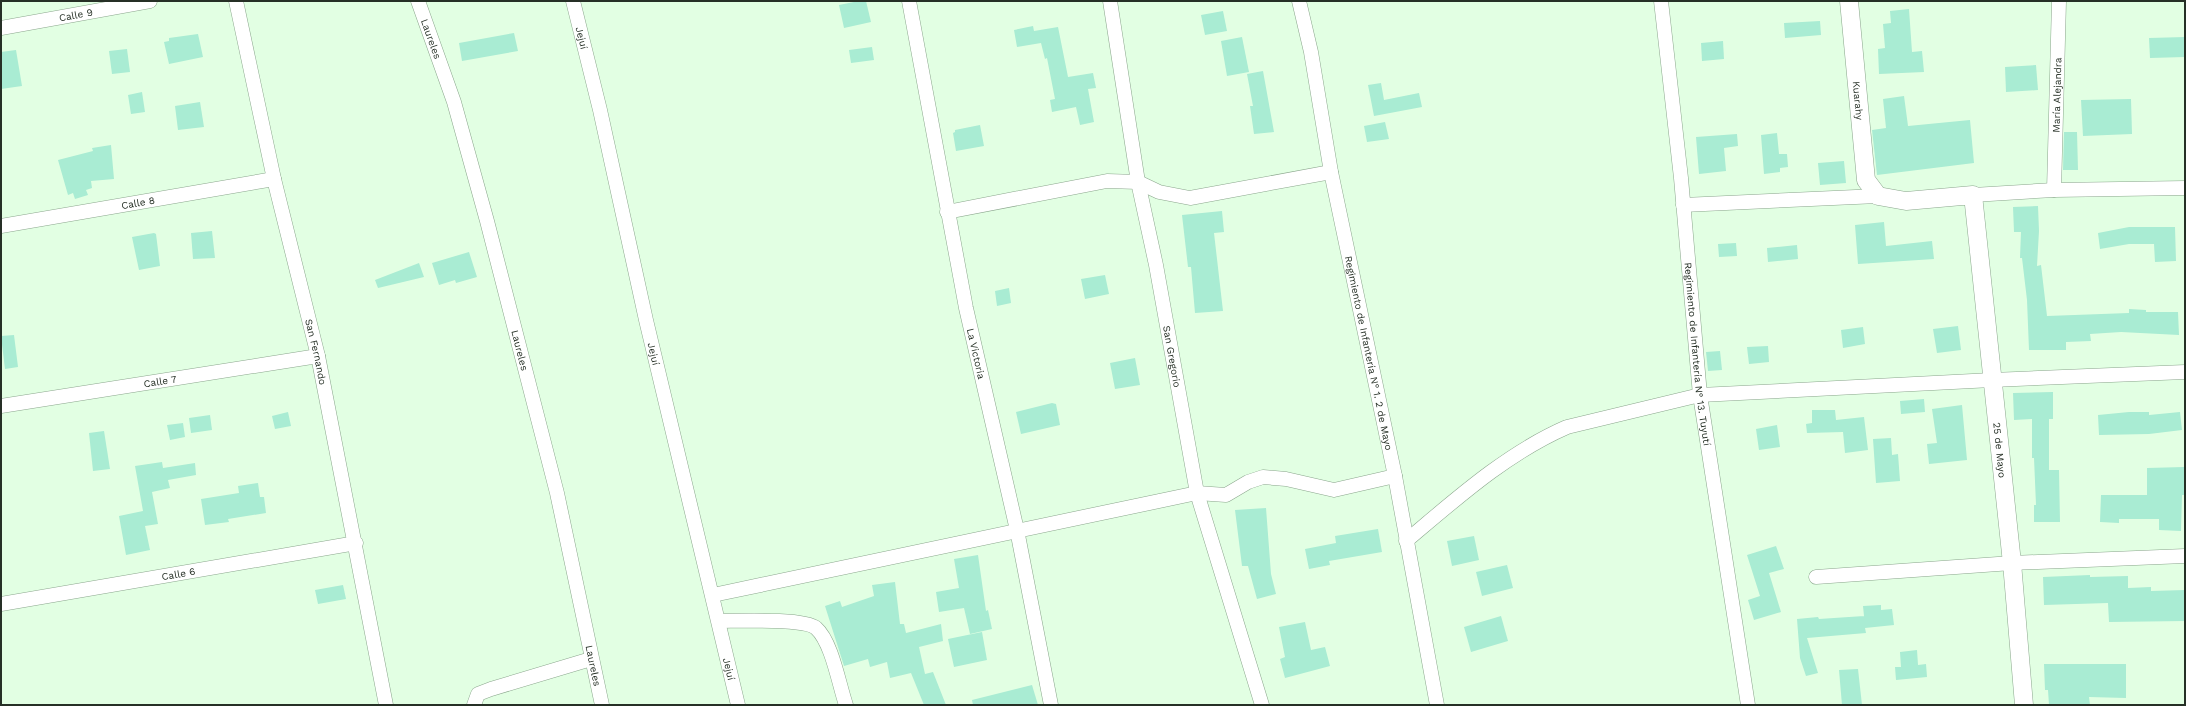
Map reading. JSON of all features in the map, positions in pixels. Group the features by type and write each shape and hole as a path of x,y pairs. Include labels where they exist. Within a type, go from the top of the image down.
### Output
{"street":[{"name":"Calle 9","path":"1,28 150,1"},
{"name":"San Fernando","path":"236,1 274,179 318,356 356,543 386,705"},
{"name":"Laureles","path":"418,1 454,102 488,228 557,493 602,705"},
{"name":"Jejuí","path":"573,1 600,110 647,328 713,595 738,705"},
{"name":"La Victoria","path":"909,1 967,315 1017,530 1051,705"},
{"name":"San Gregorio","path":"1110,1 1138,182 1156,265 1197,493 1262,705"},
{"name":"Regimiento de Infantería N° 1. 2 de Mayo","path":"1299,1 1311,52 1331,172 1395,476 1437,705"},
{"name":"Regimiento de Infantería N° 13. Tuyutí","path":"1661,1 1683,205 1700,395 1748,705"},
{"name":"Kuarahy","path":"1849,1 1866,180 1878,196"},
{"name":"María Alejandra","path":"2054,190 2059,1"},
{"path":"947,212 1107,181 1138,182 1159,192 1190,198 1331,172"},
{"name":"Calle 8","path":"1,226 274,179"},
{"path":"1683,205 1878,196 1906,201 2054,190 2185,188"},
{"name":"25 de Mayo","path":"1973,195 2012,563 2024,705"},
{"name":"Calle 7","path":"1,406 318,356"},
{"path":"1406,541 1463,493 1548,435 1567,427 1700,395 2185,372"},
{"path":"713,595 1197,493 1226,495 1248,482 1263,477 1286,479 1334,490 1395,476"},
{"name":"Calle 6","path":"1,604 356,543"},
{"path":"1816,577 2012,563 2185,556"},
{"path":"719,621 797,622 816,628 827,643 846,705"},
{"path":"476,699 592,659"}],"building":[{"path":"866,1 871,22 844,28 839,5"},
{"path":"1909,9 1912,52 1922,51 1924,72 1879,74 1878,49 1885,48 1883,24 1891,23 1890,11"},
{"path":"1223,11 1227,31 1205,35 1201,15"},
{"path":"1820,21 1821,35 1785,38 1784,23"},
{"path":"1033,26 1034,31 1058,27 1068,77 1093,73 1096,88 1088,89 1094,122 1080,125 1076,107 1052,112 1050,100 1055,99 1047,58 1045,59 1041,43 1017,47 1014,30"},
{"path":"514,33 518,51 462,61 459,43"},
{"path":"198,34 203,57 169,64 164,42 169,41 169,38"},
{"path":"1242,37 1249,72 1227,76 1221,41"},
{"path":"2185,37 2185,57 2150,58 2149,38"},
{"path":"1723,41 1724,59 1702,61 1701,43"},
{"path":"872,47 874,60 851,63 849,50"},
{"path":"127,49 130,72 112,74 109,51"},
{"path":"16,50 22,86 1,89 1,52"},
{"path":"2036,65 2038,90 2006,92 2005,67"},
{"path":"1263,71 1274,132 1254,134 1250,106 1253,106 1247,74"},
{"path":"1381,83 1384,100 1419,93 1422,107 1374,116 1368,85"},
{"path":"142,92 145,112 131,114 128,95"},
{"path":"1904,96 1908,126 1970,120 1974,163 1877,175 1872,130 1886,128 1883,99"},
{"path":"2131,99 2132,134 2083,136 2081,100"},
{"path":"200,102 204,127 178,130 175,106"},
{"path":"1385,122 1389,139 1367,142 1364,126"},
{"path":"980,125 984,146 956,151 953,133 955,130"},
{"path":"2064,132 2077,132 2078,170 2063,170"},
{"path":"1777,133 1779,154 1787,154 1788,167 1780,168 1780,172 1764,174 1761,135"},
{"path":"1737,134 1738,146 1724,148 1726,171 1699,174 1696,137"},
{"path":"111,145 114,179 91,181 92,188 86,190 88,195 75,199 73,193 68,195 58,160 93,151 92,148"},
{"path":"1844,161 1846,183 1820,185 1818,163"},
{"path":"2038,206 2039,231 2037,266 2041,265 2047,316 2129,313 2129,309 2146,310 2146,312 2178,312 2179,335 2121,332 2090,334 2091,341 2066,342 2066,350 2029,350 2027,300 2022,258 2020,258 2021,232 2014,232 2013,207"},
{"path":"1222,211 1224,232 1214,233 1223,311 1195,313 1191,267 1188,267 1182,215"},
{"path":"1884,222 1886,246 1932,241 1934,259 1858,264 1855,225"},
{"path":"2129,227 2175,227 2176,261 2155,262 2154,244 2129,244 2100,249 2098,233"},
{"path":"212,231 215,258 193,259 191,233"},
{"path":"154,233 156,234 160,266 139,270 132,237"},
{"path":"1736,243 1737,256 1719,257 1718,244"},
{"path":"1797,245 1798,259 1768,262 1767,248"},
{"path":"469,252 477,277 456,283 455,280 439,285 432,263"},
{"path":"419,263 424,277 378,288 375,280"},
{"path":"1105,275 1109,294 1085,299 1081,279"},
{"path":"1009,288 1011,303 997,306 995,291"},
{"path":"1958,326 1961,350 1937,353 1933,329"},
{"path":"1863,327 1865,344 1843,348 1841,330"},
{"path":"14,335 18,367 5,369 1,336"},
{"path":"1768,346 1769,362 1749,364 1747,347"},
{"path":"1720,351 1722,370 1708,371 1706,352"},
{"path":"1135,358 1140,385 1115,389 1110,363"},
{"path":"2053,392 2053,419 2049,419 2049,470 2059,470 2060,522 2034,522 2034,505 2036,505 2034,458 2032,458 2032,419 2014,420 2013,393"},
{"path":"1924,399 1925,412 1901,414 1900,401"},
{"path":"1052,403 1056,404 1060,425 1021,434 1016,412"},
{"path":"1962,405 1967,460 1929,464 1927,444 1937,443 1932,409"},
{"path":"1812,410 1835,410 1836,420 1864,417 1868,450 1845,453 1843,432 1807,433 1806,424 1812,423"},
{"path":"288,412 291,426 275,429 272,416"},
{"path":"2149,412 2149,415 2180,412 2182,430 2149,434 2099,435 2098,415"},
{"path":"210,415 212,430 191,433 189,418"},
{"path":"183,423 185,437 170,440 167,425"},
{"path":"1777,425 1780,447 1759,450 1756,429"},
{"path":"104,431 110,469 93,471 89,433"},
{"path":"1891,438 1892,455 1898,454 1900,481 1876,483 1873,439"},
{"path":"162,462 163,468 195,463 196,475 168,480 170,488 152,492 158,524 145,526 150,550 126,555 119,516 143,511 135,466"},
{"path":"2184,467 2185,495 2182,495 2181,531 2159,530 2159,519 2119,519 2119,523 2100,522 2101,495 2147,495 2147,468"},
{"path":"258,483 260,497 264,497 266,513 228,519 229,522 205,525 201,499 239,493 238,486"},
{"path":"1266,508 1271,574 1276,594 1257,599 1248,566 1242,566 1235,510"},
{"path":"1378,529 1382,552 1329,561 1330,565 1309,569 1305,549 1336,543 1335,536"},
{"path":"1474,536 1479,560 1452,566 1447,541"},
{"path":"1776,546 1784,569 1769,573 1781,612 1754,620 1748,600 1760,596 1747,555"},
{"path":"978,555 986,611 988,610 992,629 970,634 964,608 939,612 936,592 959,588 954,559"},
{"path":"1507,565 1513,588 1482,596 1476,572"},
{"path":"2090,575 2090,577 2128,576 2128,588 2151,587 2151,591 2185,590 2185,621 2109,622 2108,603 2044,605 2043,577"},
{"path":"895,582 900,624 904,624 906,633 941,624 943,641 919,647 925,674 933,672 946,705 924,705 911,673 890,678 887,662 870,667 868,659 844,666 825,606 840,601 842,607 874,596 872,585"},
{"path":"343,585 346,599 318,604 315,590"},
{"path":"1881,605 1881,610 1892,609 1894,625 1865,628 1866,633 1807,638 1818,673 1806,676 1800,658 1797,619 1864,616 1863,606"},
{"path":"1501,616 1508,641 1471,652 1464,627"},
{"path":"1305,622 1311,650 1325,647 1330,666 1285,678 1280,659 1285,657 1279,627"},
{"path":"982,632 987,660 954,667 948,639"},
{"path":"1917,650 1918,665 1926,664 1927,677 1896,680 1895,667 1901,667 1900,652"},
{"path":"2044,664 2126,664 2126,698 2089,697 2090,705 2049,705 2048,690 2045,690"},
{"path":"1858,669 1862,705 1842,705 1839,670"},
{"path":"1032,685 1038,705 973,705 972,700"}]}
